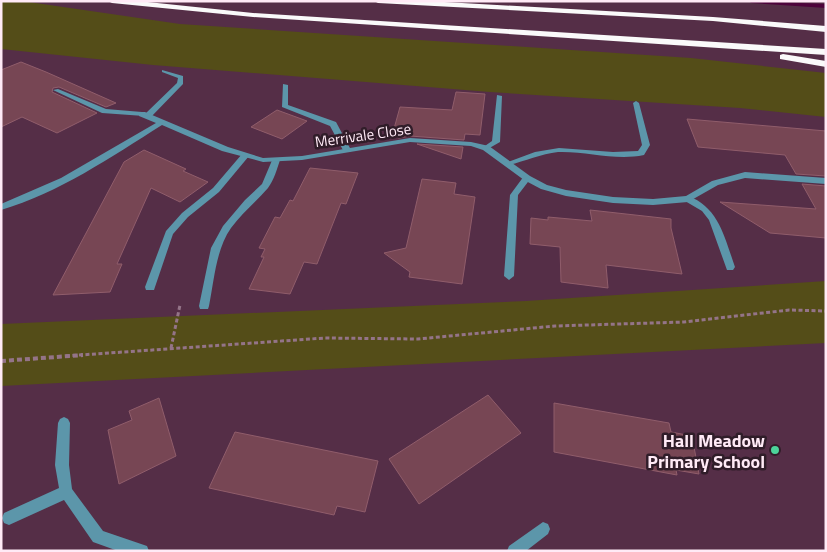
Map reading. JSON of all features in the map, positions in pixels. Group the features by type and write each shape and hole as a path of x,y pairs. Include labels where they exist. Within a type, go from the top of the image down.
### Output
{"highway":[{"path":"112,1 253,15 695,42 826,52"},
{"path":"378,1 712,19 826,29"},
{"path":"695,42 826,64"}],"street":[{"path":"145,115 180,84 181,77 164,70"},
{"path":"285,85 284,106 332,124 339,133 347,150"},
{"name":"Merrivale Close","path":"56,90 104,111 145,115 245,156 263,160 302,158 410,140 471,144 486,148 527,178 544,186 566,193 613,200 653,202 688,199 715,182 745,175 826,181"},
{"path":"486,148 496,142 500,96"},
{"path":"509,163 548,151 566,150 626,156 641,153 646,145 636,103"},
{"path":"1,207 32,197 64,181 162,122"},
{"path":"150,287 169,233 186,215 216,190 245,156"},
{"path":"204,306 216,248 223,235 248,202 265,186 276,160"},
{"path":"509,276 514,195 527,178"},
{"path":"688,199 705,209 713,219 730,267"},
{"path":"64,423 62,465 66,492 98,537 142,551"},
{"path":"9,518 66,492"},
{"path":"514,551 543,529"}],"path":[{"path":"1,361 325,338 418,339 555,326 684,322 788,310 826,310"}],"shaded area":[{"path":"1,1 22,1 180,24 691,58 826,73 826,117 740,108 490,92 153,65 1,49"},
{"path":"826,281 826,343 1,386 1,324 526,301"}],"building":[{"path":"21,62 116,103 106,107 59,87 53,88 52,92 97,113 57,133 22,117 1,127 1,70"},
{"path":"456,92 485,94 480,135 465,134 464,140 410,136 399,138 392,136 400,107 452,110"},
{"path":"277,110 307,121 282,139 251,127"},
{"path":"687,119 826,131 826,176 796,174 785,155 698,147"},
{"path":"417,144 463,147 461,159"},
{"path":"144,150 186,169 183,171 208,182 180,202 151,188 117,264 122,264 110,292 53,295 124,162"},
{"path":"310,168 358,173 346,204 341,203 317,264 304,262 290,294 249,289 264,257 261,257 265,249 259,248 275,217 280,218 290,200 293,201"},
{"path":"422,179 456,183 454,194 475,197 462,284 409,277 410,272 384,253 406,248"},
{"path":"802,184 826,186 826,238 770,233 720,202 816,209"},
{"path":"590,210 671,219 671,228 682,274 606,265 608,288 561,282 560,247 530,244 531,218 548,220 548,217 592,221"},
{"path":"488,395 521,433 419,504 389,459"},
{"path":"159,398 176,456 119,484 108,430 132,420 129,411"},
{"path":"554,403 669,423 671,432 692,436 699,474 676,470 677,475 554,452"},
{"path":"235,432 378,461 365,512 337,506 334,515 209,488"}],"waterway":[{"path":"751,1 826,6"}],"place":[{"name":"Hall Meadow Primary School","path":"775,450"}]}
